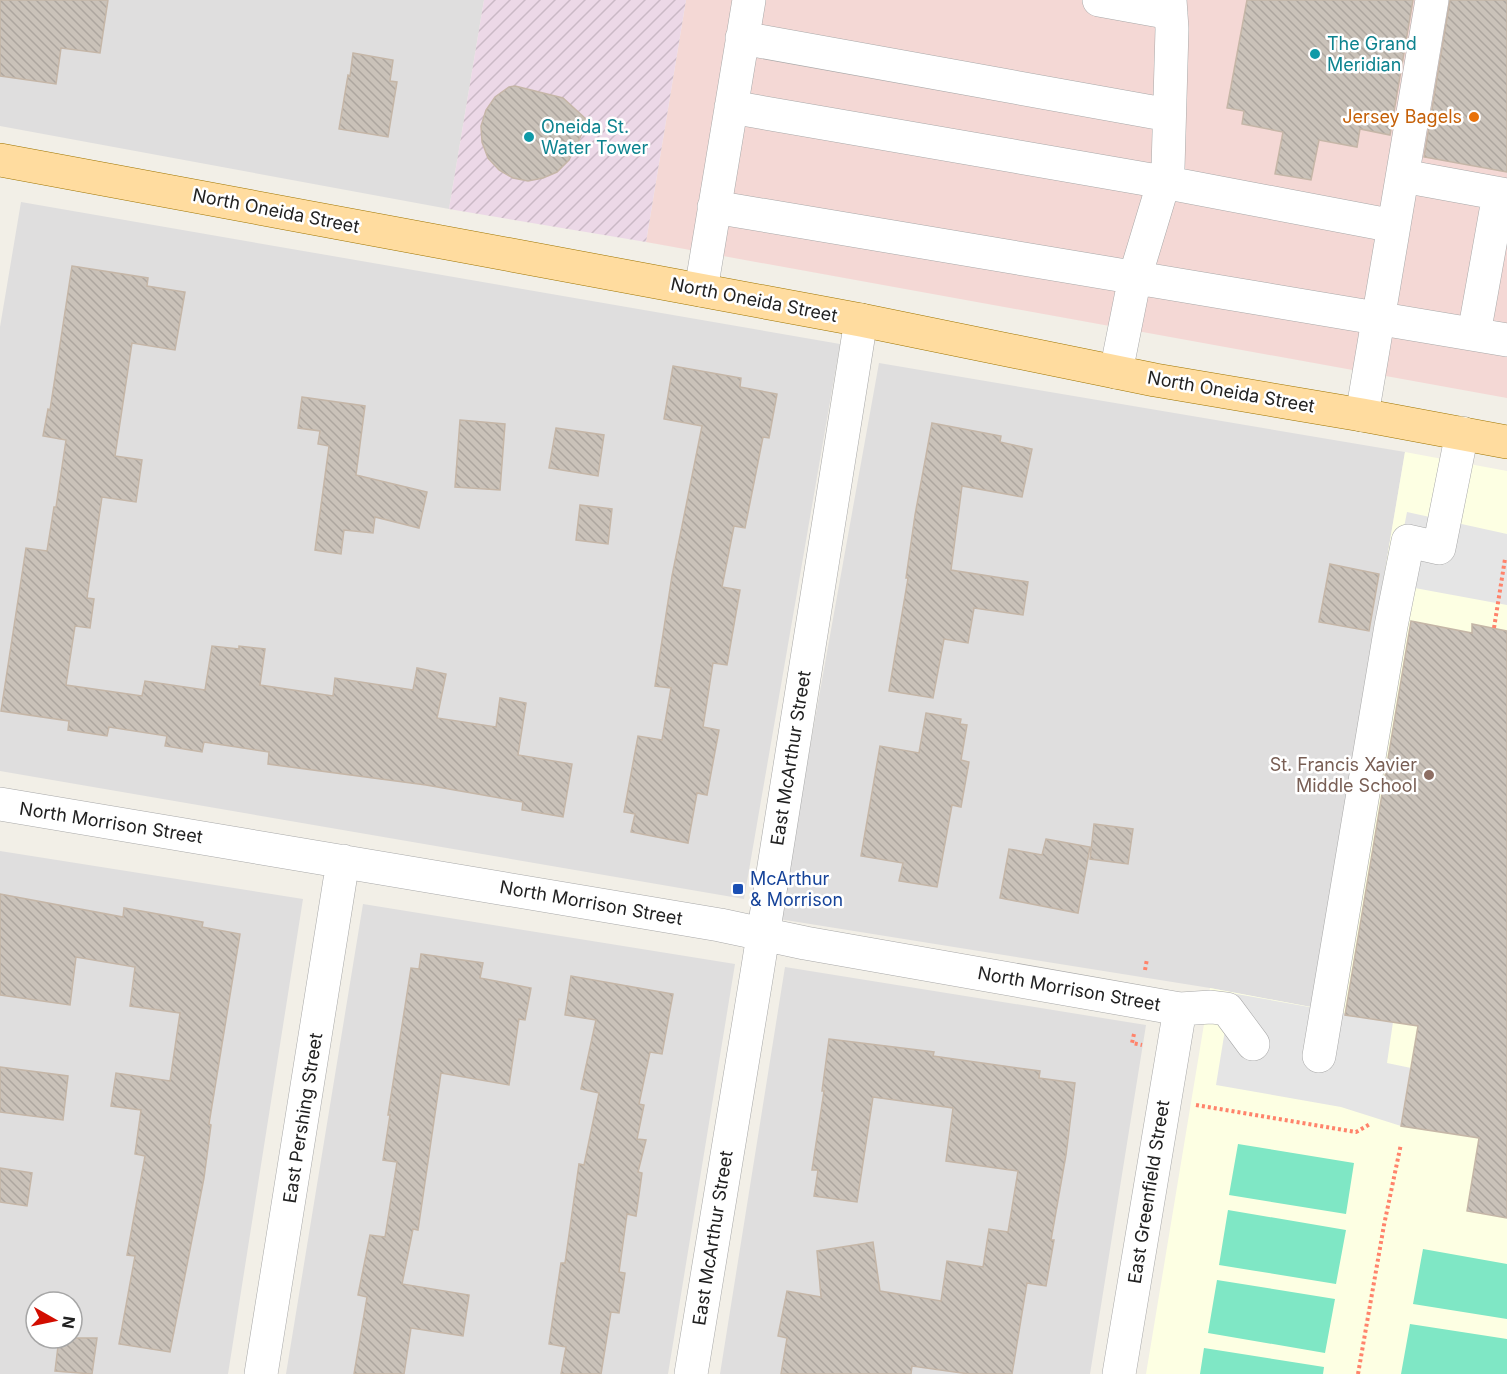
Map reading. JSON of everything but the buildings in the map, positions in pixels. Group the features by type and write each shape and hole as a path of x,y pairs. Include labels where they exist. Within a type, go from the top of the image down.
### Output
{"main road":[{"name":"North Oneida Street","path":"0,160 861,320 1116,372 1507,442"}],"street":[{"path":"700,290 749,0"},
{"path":"1099,0 1170,7 1168,168 1135,277 1116,372"},
{"path":"1362,415 1432,0"},
{"path":"742,38 1169,115"},
{"path":"731,107 1163,182 1394,226"},
{"path":"1402,176 1503,194 1474,334"},
{"path":"714,207 1507,340"},
{"name":"East McArthur Street","path":"691,1374 861,320"},
{"path":"1319,1056 1391,626 1408,541 1439,548 1462,433"},
{"name":"North Morrison Street","path":"0,804 720,924 817,945 1180,1009 1211,1007 1227,1009 1253,1044"},
{"name":"East Pershing Street","path":"261,1374 343,861"},
{"name":"East Greenfield Street","path":"1119,1374 1180,1009"}],"path":[{"path":"1494,628 1505,559"},
{"path":"1196,1105 1356,1132 1370,1124"},
{"path":"1358,1374 1384,1225 1401,1144"}],"shaded area":[{"path":"0,0 484,0 449,209 0,126"},
{"path":"484,0 686,0 646,242 449,209"},
{"path":"686,0 1507,0 1507,398 646,242"},
{"path":"21,202 840,344 744,899 0,771 0,327"},
{"path":"879,363 1405,452 1311,1007 1210,988 779,919"},
{"name":"St. Francis Xavier Middle School","path":"1405,452 1507,471 1507,1374 1146,1374 1210,988 1311,1007"},
{"path":"1407,512 1507,534 1507,605 1393,584"},
{"path":"0,851 303,899 228,1374 0,1374"},
{"path":"363,904 735,964 668,1374 286,1374"},
{"path":"785,967 1146,1025 1090,1374 720,1374"},
{"path":"1231,993 1393,1022 1387,1063 1411,1068 1401,1126 1341,1107 1216,1085"}],"green space":[{"path":"1238,1144 1354,1163 1346,1214 1229,1195"},
{"path":"1228,1210 1346,1230 1336,1284 1219,1265"},
{"path":"1423,1249 1507,1264 1507,1319 1413,1304"},
{"path":"1217,1280 1335,1299 1325,1353 1208,1333"},
{"path":"1410,1324 1507,1339 1507,1374 1401,1374"},
{"path":"1204,1348 1324,1367 1323,1374 1200,1374"}],"place":[{"name":"The Grand Meridian","path":"1315,54"},
{"name":"Jersey Bagels","path":"1474,117"},
{"name":"Oneida St. Water Tower","path":"529,137"},
{"name":"St. Francis Xavier Middle School","path":"1429,775"},
{"name":"McArthur & Morrison","path":"738,889"}]}
